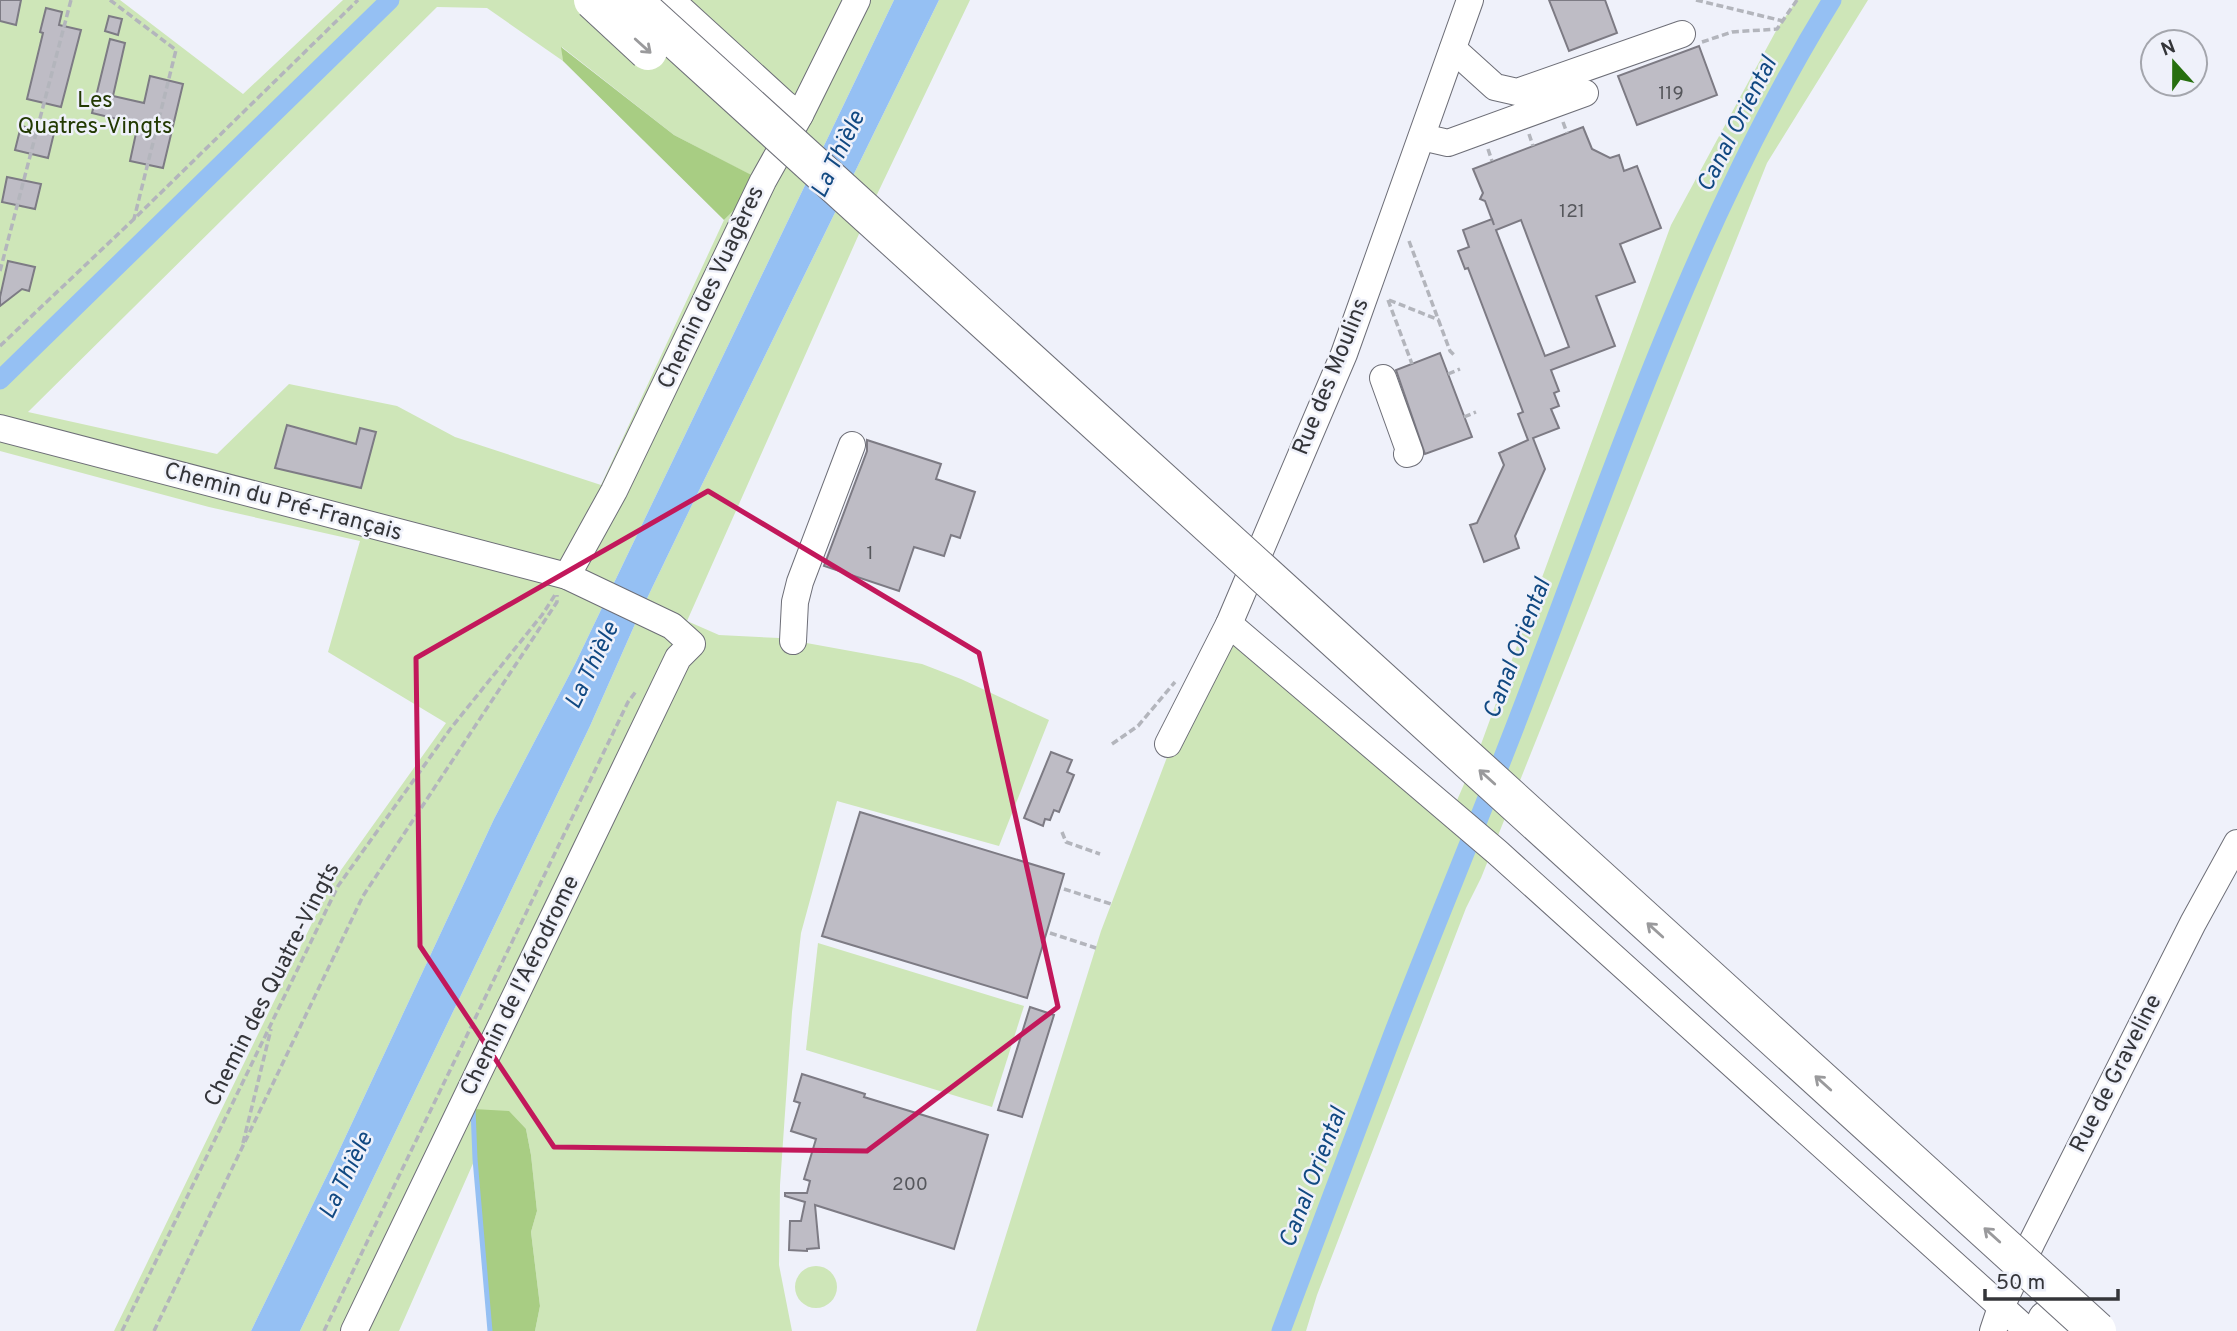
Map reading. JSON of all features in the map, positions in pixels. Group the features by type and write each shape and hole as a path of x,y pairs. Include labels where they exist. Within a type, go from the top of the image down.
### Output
{"highway":[{"path":"593,0 2059,1331"},
{"path":"632,0 2097,1331"}],"street":[{"path":"671,0 785,104 800,114"},
{"name":"Chemin des Vuagères","path":"568,582 763,181 857,0"},
{"name":"Rue des Moulins","path":"1168,744 1229,624 1344,354 1470,0"},
{"path":"1453,49 1495,87 1517,92 1682,34"},
{"path":"1422,137 1448,143 1585,93"},
{"path":"1408,175 1424,197"},
{"path":"1383,378 1410,453 1407,454"},
{"name":"Chemin du Pré-Français","path":"0,428 568,582 672,626 692,644"},
{"path":"793,641 795,602 800,582 852,445"},
{"path":"1229,624 1497,852 1997,1319 2028,1331"},
{"name":"Chemin de l'Aérodrome","path":"355,1331 678,658 692,644"},
{"name":"Rue de Graveline","path":"1997,1319 2175,958 2237,843"}],"path":[{"path":"0,271 71,0"},
{"path":"110,0 176,50 134,219"},
{"path":"0,346 358,0"},
{"path":"1696,0 1783,21"},
{"path":"1682,34 1696,44 1732,32 1777,29 1797,0"},
{"path":"1563,122 1567,133"},
{"path":"1529,135 1533,146"},
{"path":"1488,150 1492,161"},
{"path":"1409,241 1450,351 1455,356"},
{"path":"1412,364 1388,300 1439,320"},
{"path":"1448,374 1460,369"},
{"path":"1464,417 1476,412"},
{"path":"155,1331 363,896 568,582"},
{"name":"Chemin des Quatre-Vingts","path":"122,1331 338,886 451,727 568,582"},
{"path":"1112,744 1138,726 1177,680"},
{"path":"324,1331 555,850 628,702 643,681"},
{"path":"1062,832 1066,842 1100,854"},
{"path":"1064,889 1111,904"},
{"path":"1050,933 1096,948"},
{"path":"240,1152 273,1020"}],"highlighted area":[{"path":"708,491 979,653 1058,1007 867,1151 554,1147 420,946 416,658"}],"green space":[{"name":"Les Quatres-Vingts","path":"0,0 120,0 243,94 343,0 894,0 575,664 494,819 337,1155 251,1331 114,1331 331,884 446,723 328,652 360,541 209,507 0,451","holes":["437,7 487,8 563,61 562,47 674,135 762,181 724,220 601,485 455,437 397,406 289,384 217,454 28,412"]},
{"path":"939,0 970,0 871,207 687,621 719,635 779,638 922,664 1049,720 999,846 837,801 801,933 792,1012 780,1185 779,1265 792,1331 535,1331 540,1306 531,1232 537,1211 526,1129 473,1110 475,1159 399,1331 300,1331 590,726 639,615"},
{"path":"1797,0 1868,0 1767,163 1481,878 1466,908 1317,1295 1306,1331 976,1331 1101,931 1169,752 1229,624 1452,812 1480,747 1671,225 1777,29"},
{"path":"561,47 674,135 763,181 724,220 563,61"},
{"path":"818,943 1024,1006 992,1107 806,1050"},
{"path":"473,1109 509,1111 526,1129 537,1211 531,1232 540,1306 535,1331 490,1331"},
{"path":"816,1266 831,1272 837,1287 831,1302 816,1308 801,1302 795,1287 801,1272"}],"water":[{"name":"La Thièle","path":"894,0 939,0 639,615 590,726 300,1331 251,1331 337,1155 494,819 575,664"}],"building":[{"path":"0,0 21,0 16,25 0,21"},
{"path":"1549,0 1605,0 1617,33 1569,51"},
{"path":"46,8 62,12 59,25 81,30 61,107 27,99 43,33 40,32"},
{"path":"109,16 122,19 118,35 105,31"},
{"path":"110,39 125,43 113,96 144,103 150,76 183,84 163,168 130,161 138,124 92,113"},
{"path":"1699,46 1717,95 1637,125 1618,76"},
{"path":"21,126 54,133 48,158 15,150"},
{"path":"1583,127 1592,149 1610,158 1619,155 1624,171 1637,166 1661,228 1620,244 1635,282 1596,296 1615,346 1551,370 1559,391 1554,393 1559,406 1551,409 1559,428 1533,438 1545,469 1515,536 1519,548 1484,562 1470,525 1477,523 1504,465 1499,453 1528,440 1518,414 1523,412 1468,268 1465,269 1458,251 1469,247 1463,230 1492,219 1485,201 1480,199 1483,193 1473,169","holes":["1521,220 1569,347 1545,356 1496,230"]},
{"path":"7,177 41,184 35,209 2,202"},
{"path":"8,261 35,267 29,291 22,289 0,306 0,297"},
{"path":"1440,353 1472,437 1425,454 1396,370"},
{"path":"287,425 356,444 360,428 376,432 361,488 275,468"},
{"path":"867,440 941,464 936,479 975,492 960,538 951,535 944,556 914,547 899,591 824,566 867,451"},
{"path":"1051,752 1072,760 1067,772 1074,775 1059,812 1054,810 1050,820 1045,819 1043,826 1024,818"},
{"path":"860,812 1064,874 1027,998 822,936"},
{"path":"1030,1007 1054,1015 1022,1117 998,1110"},
{"path":"802,1074 865,1094 864,1097 988,1135 954,1249 815,1205 819,1248 807,1251 789,1250 790,1221 801,1221 805,1202 785,1196 785,1193 807,1193 810,1181 804,1179 816,1139 791,1131 800,1103 794,1101"}],"waterway":[{"path":"0,380 390,0"},
{"name":"Canal Oriental","path":"1281,1331 1391,1039 1515,727 1666,334 1742,163 1832,0"},
{"path":"473,1109 490,1331"}]}
